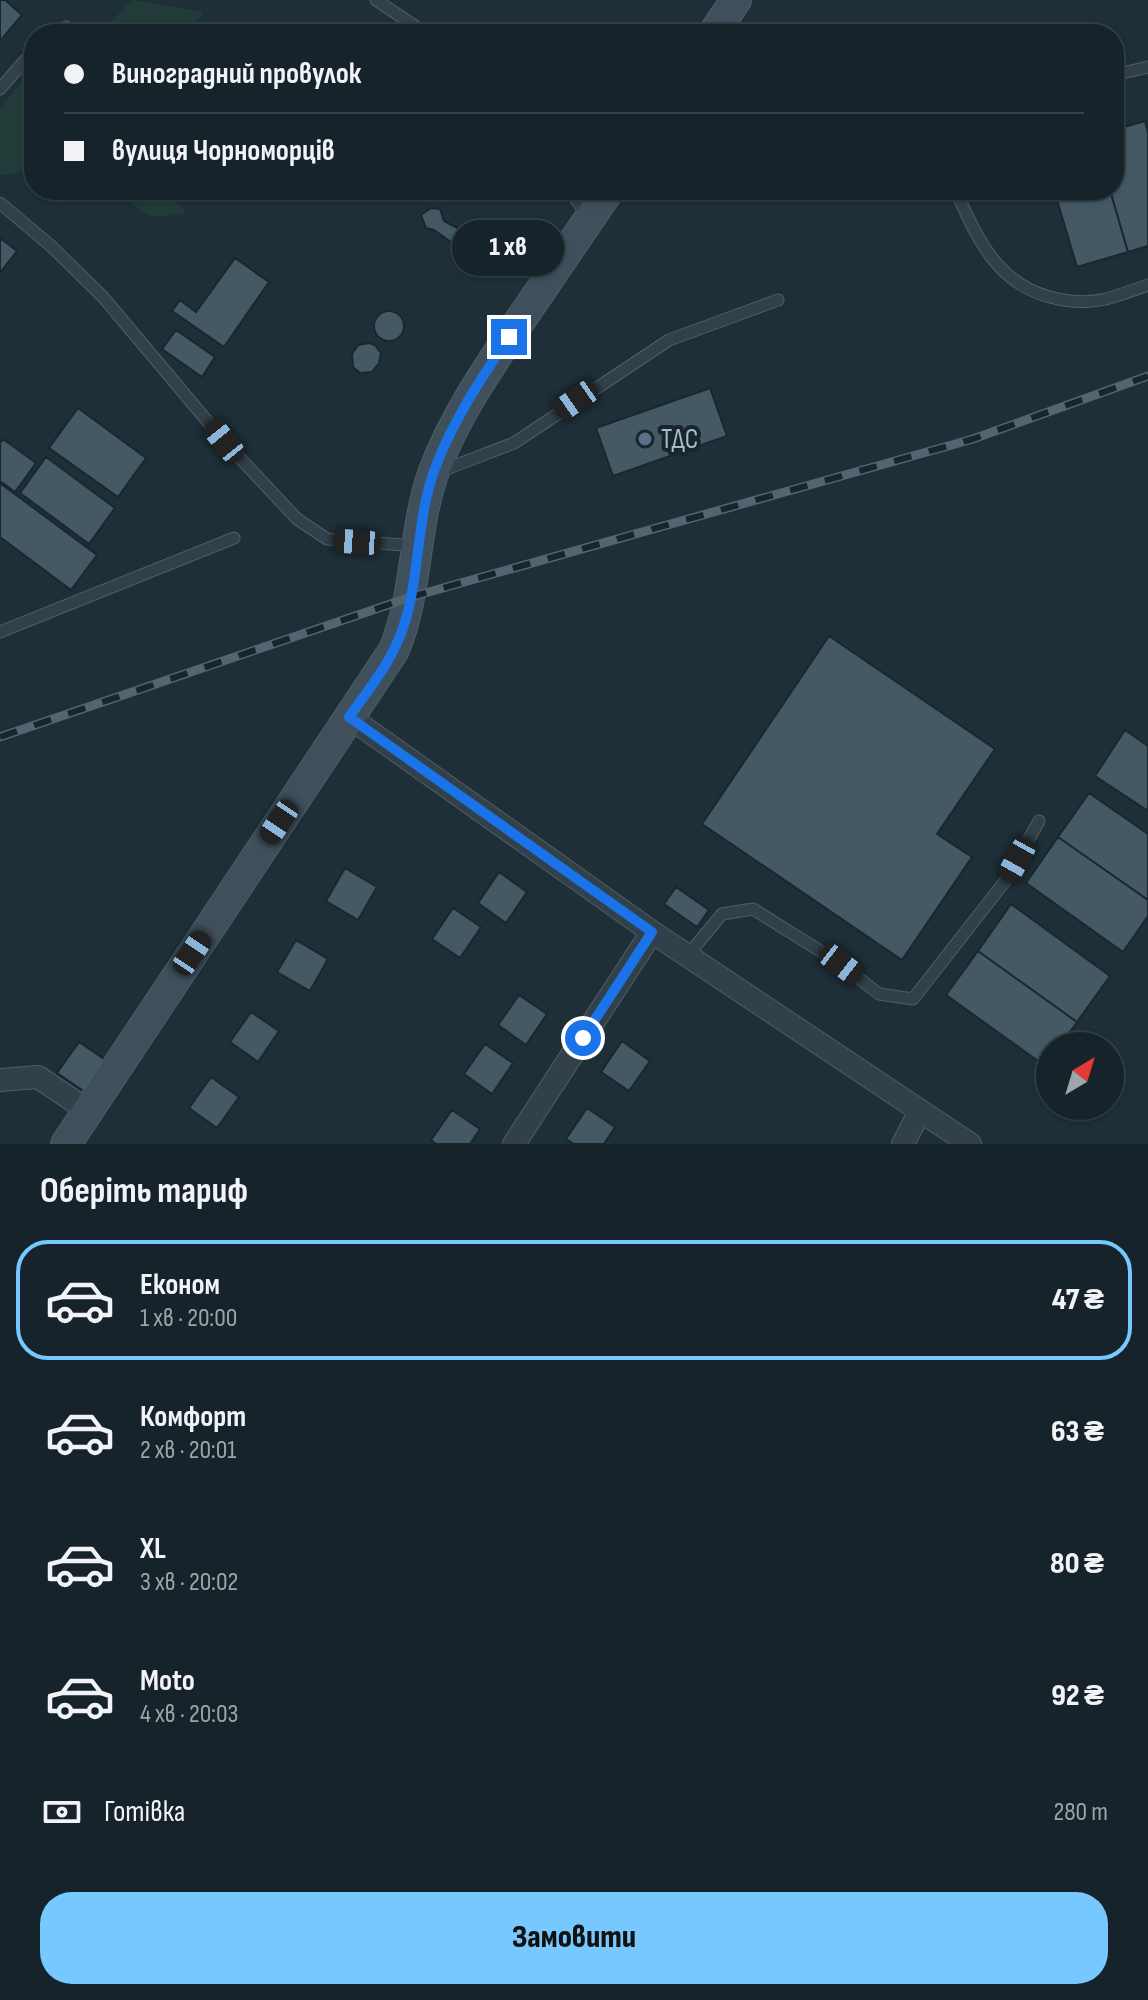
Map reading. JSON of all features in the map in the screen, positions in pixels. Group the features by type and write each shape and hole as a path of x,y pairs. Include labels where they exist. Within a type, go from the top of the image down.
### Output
{"street":[{"path":"720,24 736,0"},
{"path":"66,1144 381,672 403,628 433,474 454,425 477,384 602,200"},
{"path":"349,717 652,932 970,1144"},
{"path":"514,1144 652,932"},
{"path":"0,1080 38,1077 87,1110"},
{"path":"903,1144 920,1111"}],"lane":[{"path":"376,0 412,24"},
{"path":"0,89 24,61"},
{"path":"1124,73 1148,67"},
{"path":"576,200 590,219"},
{"path":"960,200 977,238 995,265 1013,282 1036,293 1066,301 1104,300 1148,285"},
{"path":"1,205 51,246 103,297 224,441 297,519 327,539 417,546"},
{"path":"433,474 514,443 669,340 778,300"},
{"path":"0,632 234,538"},
{"path":"688,955 722,914 753,909 841,964 879,994 913,999 1006,880 1039,821"}],"green space":[{"path":"131,0 204,12 194,24 110,24"},
{"path":"24,79 24,168 18,173 0,175 0,108"},
{"path":"130,200 175,200 187,213 155,216"}],"building":[{"path":"0,0 5,0 22,15 0,41"},
{"path":"1145,121 1148,132 1148,246 1128,252 1113,200 1124,200 1124,127"},
{"path":"1057,200 1113,200 1128,252 1077,267"},
{"path":"431,208 440,209 444,221 469,234 472,238 470,247 462,253 453,250 451,242 426,228 421,215"},
{"path":"0,238 17,251 0,273"},
{"path":"235,258 269,282 224,347 172,311 180,300 196,312"},
{"path":"389,311 399,316 404,326 399,336 389,341 379,336 374,326 379,316"},
{"path":"176,330 215,357 202,377 162,349"},
{"path":"369,343 381,353 379,363 372,372 360,373 353,367 352,354 358,345"},
{"path":"710,388 727,436 613,476 596,428"},
{"path":"78,408 146,458 118,497 49,448"},
{"path":"3,439 36,463 15,492 0,481 0,443"},
{"path":"46,457 115,508 89,544 20,493"},
{"path":"0,483 97,555 71,590 0,537"},
{"path":"829,636 995,749 937,834 972,857 902,960 702,824"},
{"path":"1125,730 1148,746 1148,811 1095,776"},
{"path":"1089,793 1148,834 1148,900 1058,837"},
{"path":"1058,837 1148,900 1148,916 1123,952 1026,883"},
{"path":"345,868 377,887 358,920 326,901"},
{"path":"499,872 527,892 506,923 478,903"},
{"path":"676,887 709,910 697,927 664,904"},
{"path":"1011,904 1110,976 1077,1022 978,951"},
{"path":"453,908 481,927 460,958 432,939"},
{"path":"296,940 328,959 310,991 277,972"},
{"path":"978,951 1077,1022 1070,1032 1036,1032 1036,1060 946,995"},
{"path":"519,995 547,1014 526,1045 498,1025"},
{"path":"251,1012 279,1031 258,1062 230,1042"},
{"path":"622,1041 650,1061 629,1091 601,1072"},
{"path":"79,1042 107,1061 85,1092 57,1073"},
{"path":"485,1044 513,1063 492,1094 464,1074"},
{"path":"211,1077 239,1097 217,1128 189,1108"},
{"path":"587,1108 615,1127 604,1144 574,1144 566,1139"},
{"path":"452,1110 480,1129 470,1144 436,1144 431,1140"}],"railway":[{"path":"0,737 411,597 973,439 1148,376"}],"place":[{"name":"ТДС","path":"645,439"}],"route":[{"path":"509,337 454,425 433,474 403,628 381,672 349,717 652,932 583,1038"}]}
